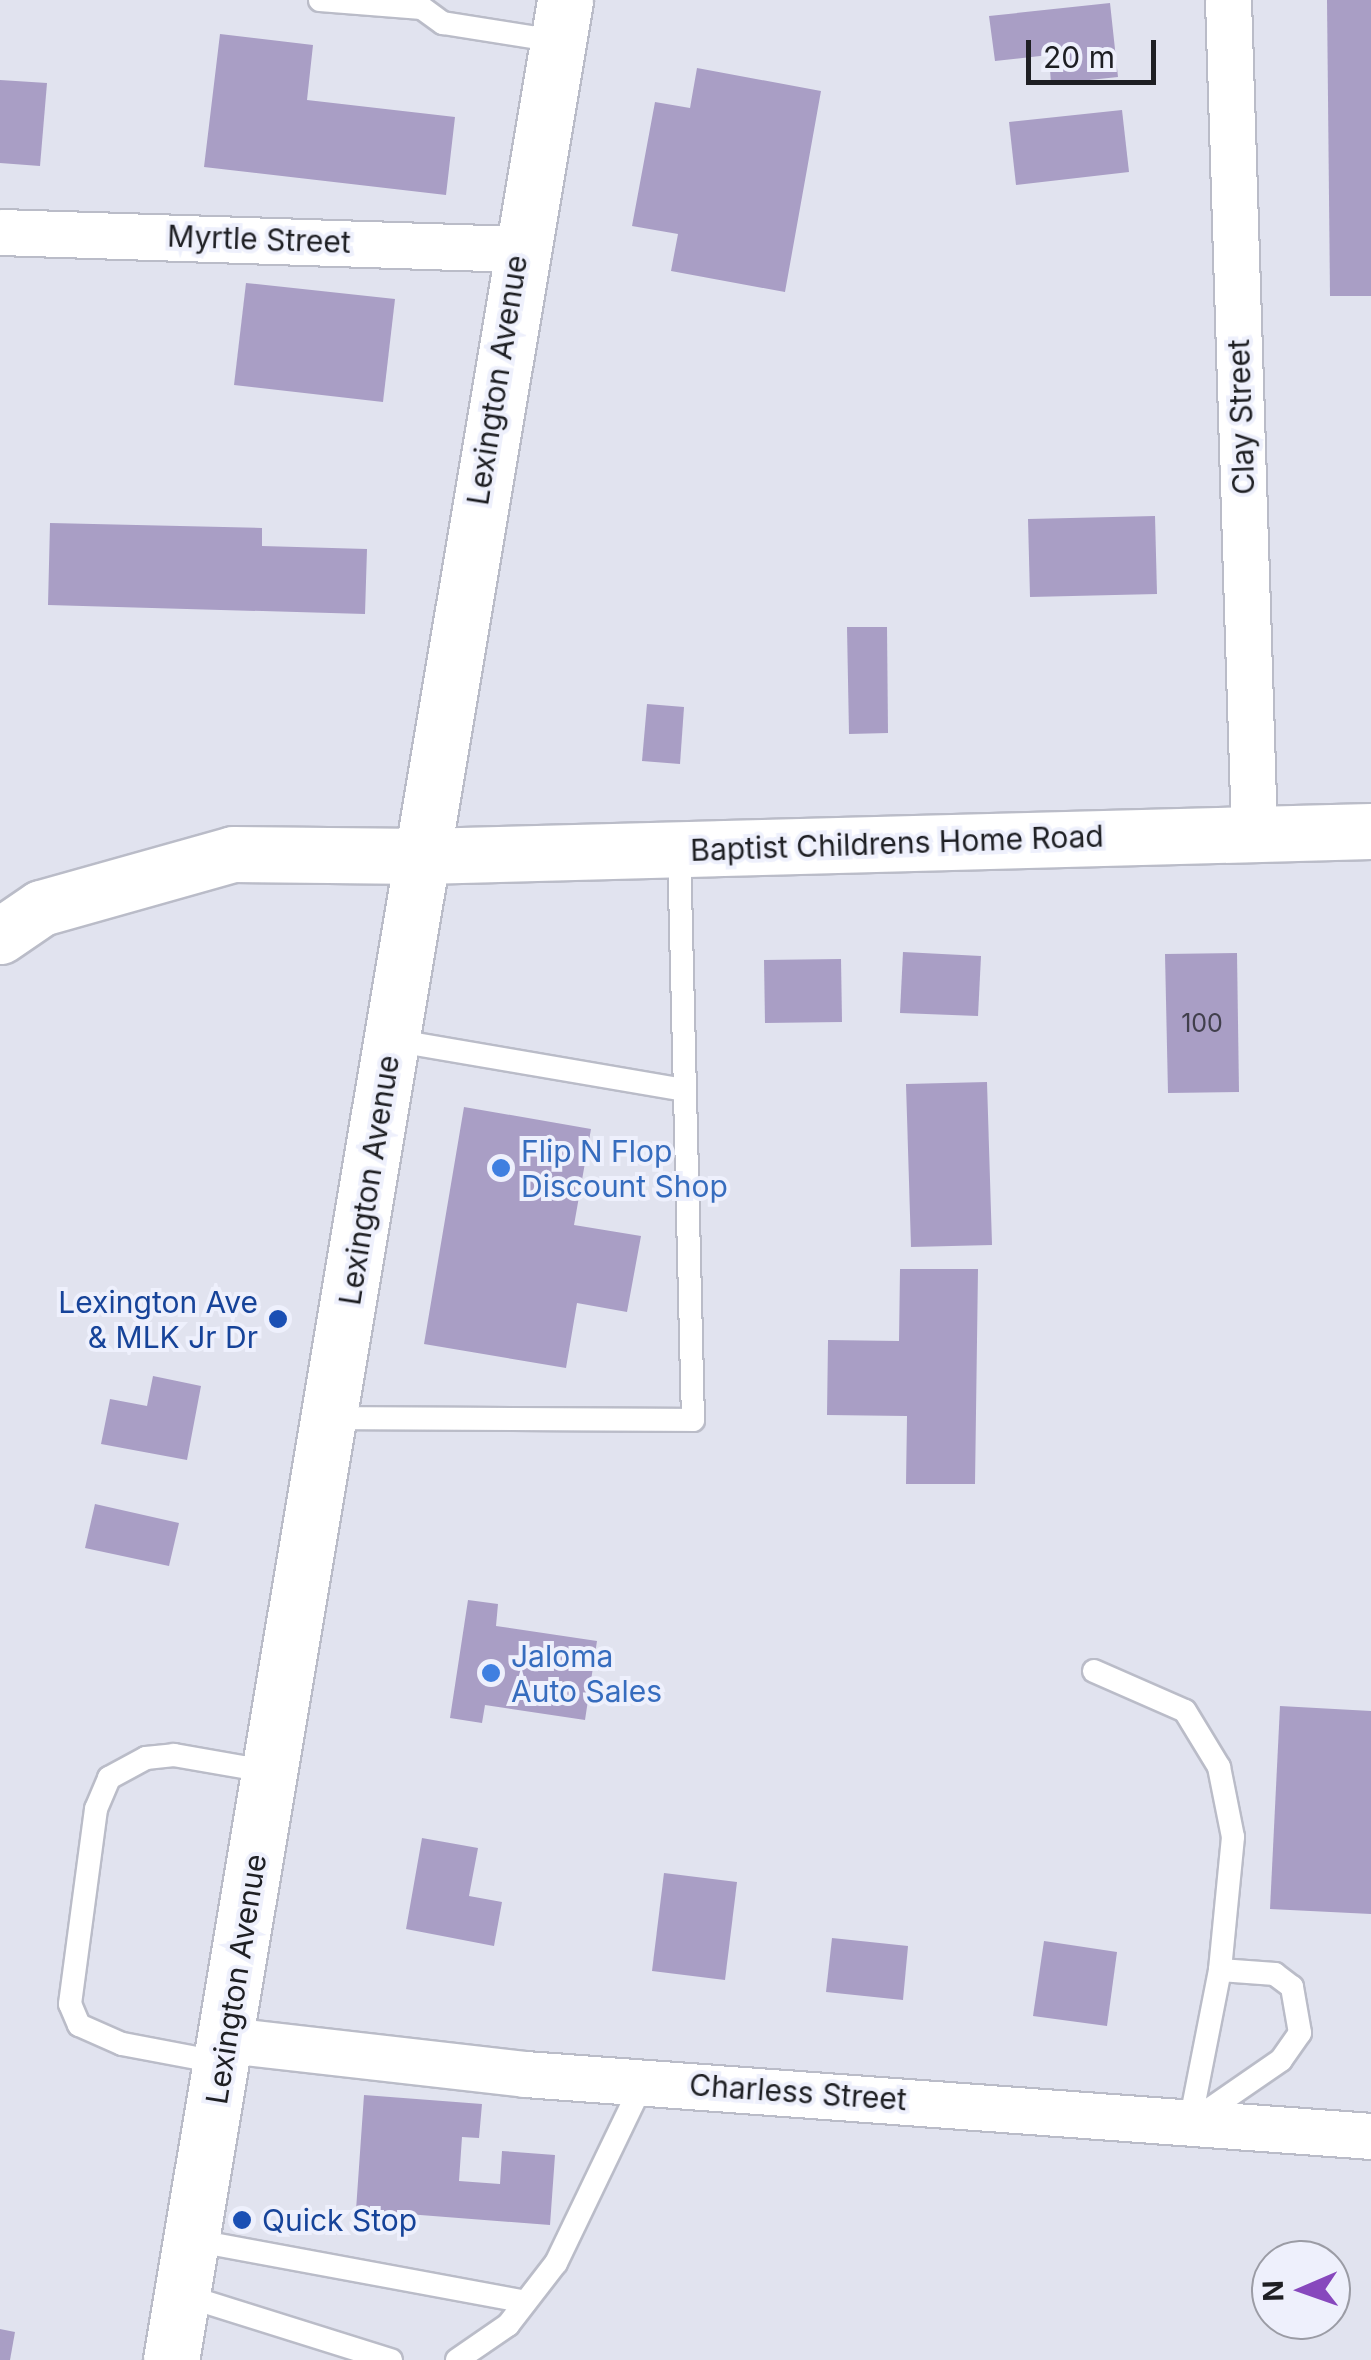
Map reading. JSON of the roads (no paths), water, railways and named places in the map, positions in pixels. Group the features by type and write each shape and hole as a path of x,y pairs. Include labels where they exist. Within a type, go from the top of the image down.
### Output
{"main road":[{"name":"Lexington Avenue","path":"172,2360 423,856 518,248 561,21"},
{"name":"Baptist Childrens Home Road","path":"0,936 41,908 233,854 423,856 1371,831"}],"street":[{"name":"Clay Street","path":"1228,0 1254,833"},
{"name":"Myrtle Street","path":"0,232 518,248"},
{"name":"Charless Street","path":"225,2051 1371,2136"}],"lane":[{"path":"320,0 422,4 443,23 561,21"},
{"path":"330,1418 693,1420 678,849"},
{"path":"392,1040 684,1090"},
{"path":"1094,1670 1185,1711 1219,1767 1234,1837 1220,1970 1190,2122"},
{"path":"225,2051 122,2044 79,2024 70,2004 96,1809 110,1778 146,1758 174,1754 271,1772"},
{"path":"1190,2122 1281,2060 1300,2033 1292,1987 1275,1974 1220,1970"},
{"path":"457,2360 525,2302 556,2263 642,2082"},
{"path":"192,2240 525,2302"},
{"path":"182,2294 391,2360"}],"place":[{"name":"Flip N Flop Discount Shop","path":"501,1168"},
{"name":"Lexington Ave & MLK Jr Dr","path":"278,1319"},
{"name":"Jaloma Auto Sales","path":"491,1673"},
{"name":"Quick Stop","path":"242,2220"}]}
